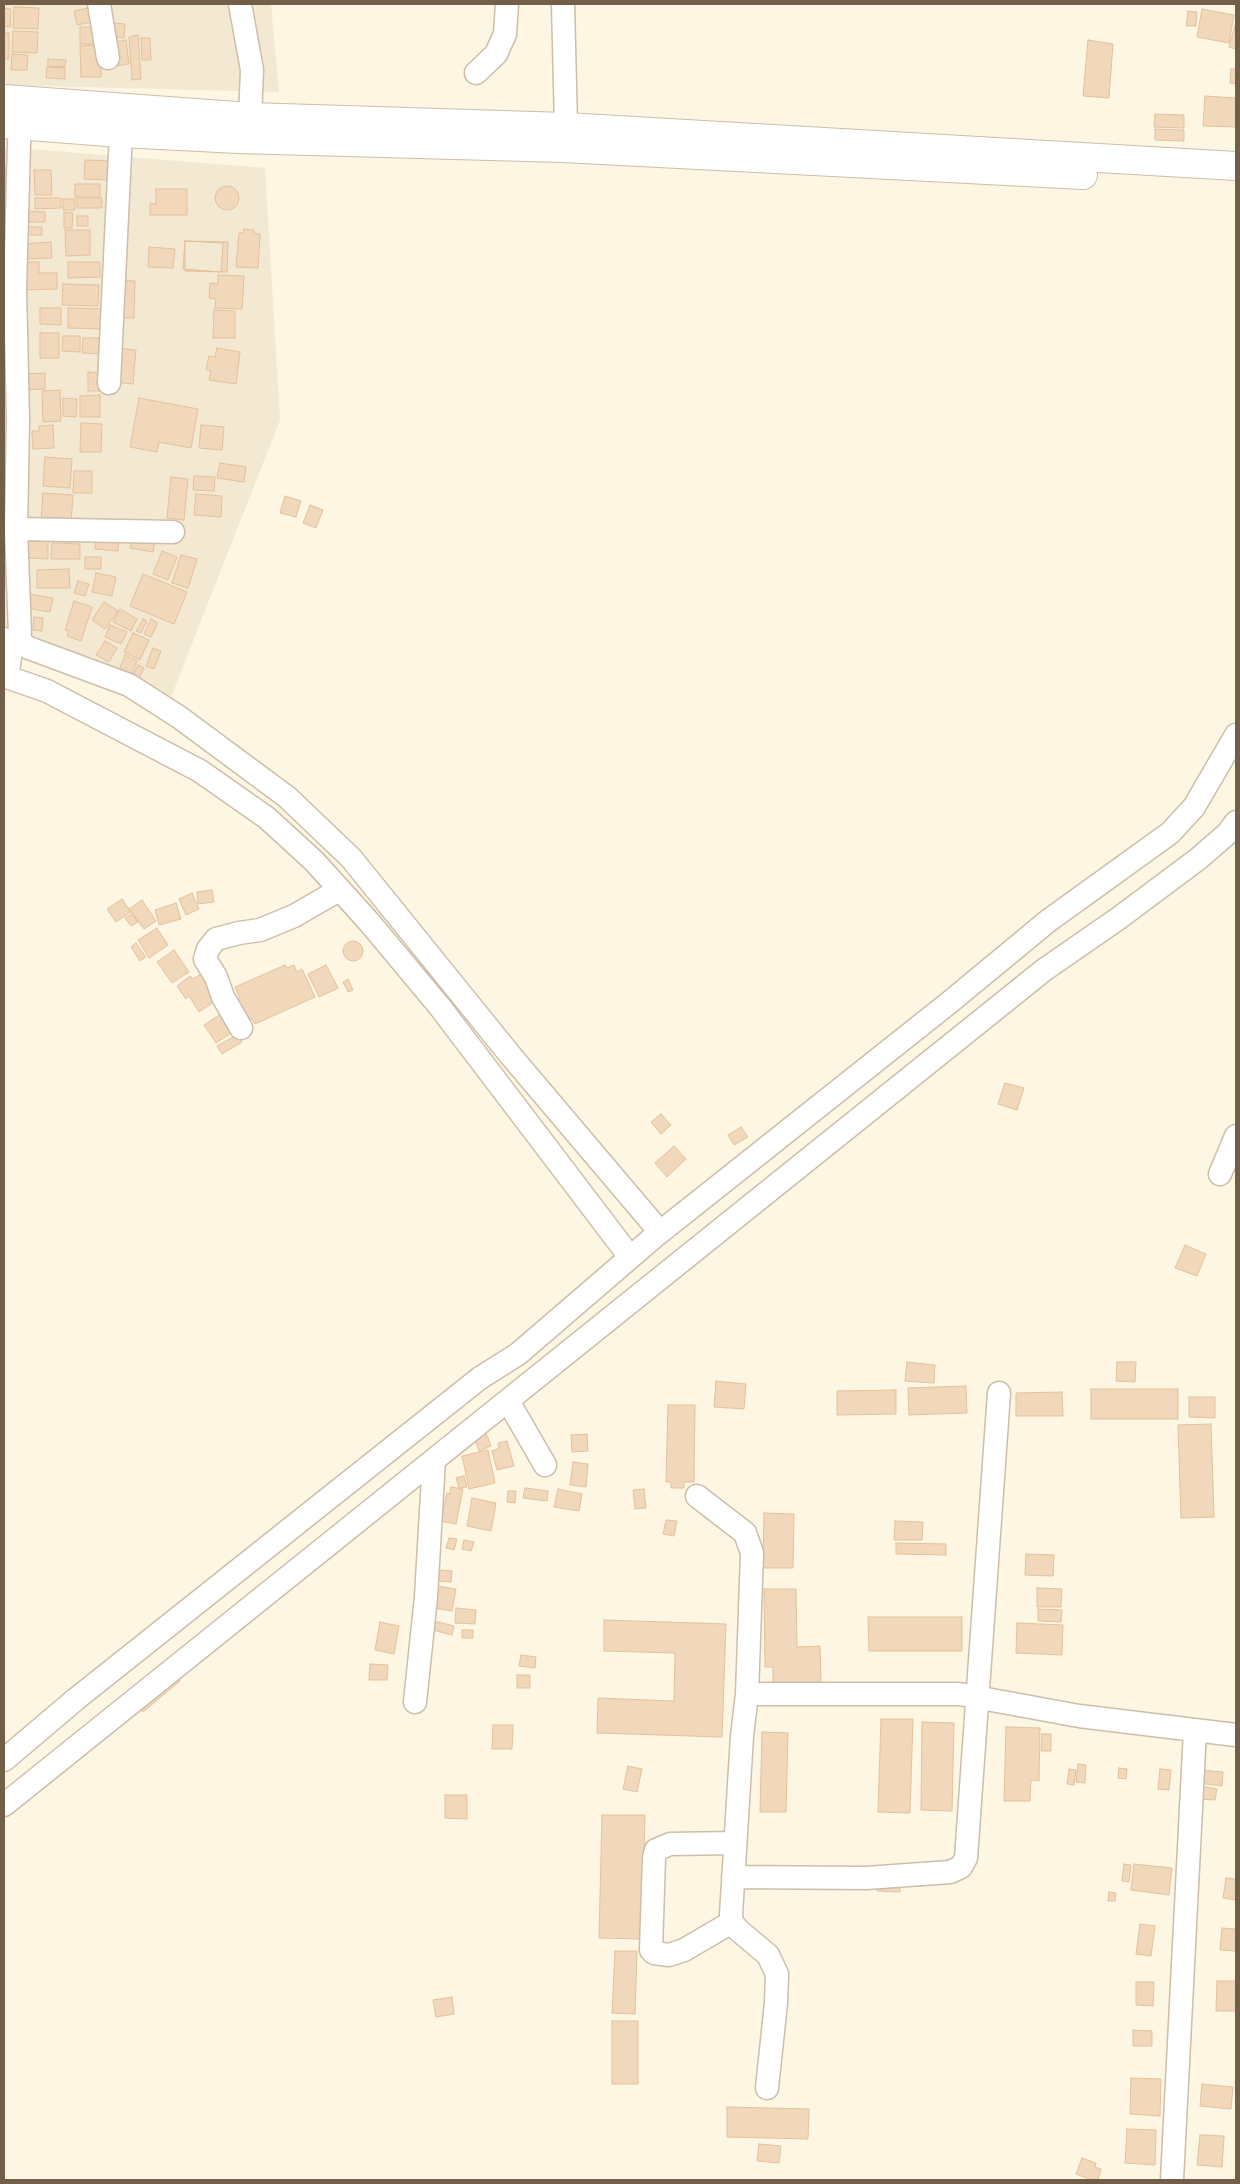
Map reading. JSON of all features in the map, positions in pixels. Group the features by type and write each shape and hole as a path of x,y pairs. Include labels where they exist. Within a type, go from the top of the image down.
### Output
{"street":[{"path":"99,4 108,58"},
{"path":"240,4 252,70 250,117"},
{"path":"476,73 496,54 505,34 507,4"},
{"path":"563,4 566,127"},
{"path":"12,112 566,127 1236,166"},
{"path":"12,112 121,133 238,139 563,148 1236,181"},
{"path":"9,659 20,633 16,529 18,419 10,228 12,112"},
{"path":"108,383 121,133"},
{"path":"16,529 174,532"},
{"path":"9,659 29,648 129,685 179,717 287,797 351,858 657,1234"},
{"path":"9,659 47,691 200,771 267,818 314,861 370,923 440,1007 632,1255"},
{"path":"4,1760 76,1699 450,1401 518,1354 657,1234 950,1002 1048,921 1170,833 1194,807 1236,735"},
{"path":"4,1805 1044,970 1119,918 1198,859 1228,833 1236,822"},
{"path":"241,1028 223,997 216,977 204,960 208,949 216,939 260,930 294,916 339,890"},
{"path":"1220,1174 1236,1136"},
{"path":"733,1877 866,1878 950,1872 961,1867 966,1858 999,1393"},
{"path":"508,1401 545,1465"},
{"path":"415,1702 426,1597 434,1460"},
{"path":"696,1496 744,1533 752,1553 747,1694 742,1736 732,1922 768,1955 777,1974 776,2003 767,2088"},
{"path":"747,1694 959,1694 1079,1716 1236,1735"},
{"path":"1172,2180 1195,1730"},
{"path":"732,1922 684,1950 669,1955 654,1953 651,1950 654,1858 656,1850 670,1844 736,1843"}],"shaded area":[{"path":"4,4 271,4 279,92 4,85"},
{"path":"4,147 265,168 280,420 171,697 20,633 4,632"}],"building":[{"path":"14,7 39,8 38,29 13,28"},
{"path":"93,7 96,21 77,25 74,11"},
{"path":"4,8 11,9 10,27 4,26"},
{"path":"1202,9 1234,15 1229,43 1197,37"},
{"path":"1188,11 1197,12 1196,26 1186,26"},
{"path":"1236,22 1236,49 1229,47"},
{"path":"114,23 125,24 124,38 113,37"},
{"path":"80,27 99,27 99,44 80,44"},
{"path":"13,31 38,32 37,53 12,52"},
{"path":"4,33 9,33 9,59 4,59"},
{"path":"138,35 141,79 132,80 129,37"},
{"path":"141,38 150,38 151,60 142,60"},
{"path":"126,40 129,64 114,66 112,43"},
{"path":"1088,40 1113,44 1109,98 1083,96"},
{"path":"100,45 101,77 81,77 80,46"},
{"path":"12,54 28,55 27,70 11,70"},
{"path":"48,59 66,60 65,67 48,66"},
{"path":"47,67 65,68 65,79 46,78"},
{"path":"1231,69 1236,69 1236,84 1230,83"},
{"path":"1205,96 1236,98 1236,127 1203,126"},
{"path":"1155,114 1184,115 1184,128 1154,127"},
{"path":"1155,129 1184,130 1184,141 1155,140"},
{"path":"85,160 111,161 111,180 84,179"},
{"path":"4,167 6,167 5,203 4,203"},
{"path":"34,170 51,170 52,195 35,195"},
{"path":"75,184 100,184 100,197 75,197"},
{"path":"227,186 236,189 239,198 236,207 227,210 218,207 215,198 218,189"},
{"path":"156,189 187,189 187,215 150,215 150,203 156,204"},
{"path":"35,198 61,198 61,208 35,209"},
{"path":"77,198 102,198 102,208 77,208"},
{"path":"63,199 75,199 75,210 63,210"},
{"path":"22,211 45,212 45,222 22,222"},
{"path":"64,212 73,213 72,228 64,228"},
{"path":"77,216 88,216 88,226 77,226"},
{"path":"28,227 42,227 42,235 27,235"},
{"path":"244,229 254,230 254,234 260,234 258,268 236,267 239,233 243,233"},
{"path":"65,230 90,230 90,255 66,256"},
{"path":"185,241 223,243 221,272 183,269"},
{"path":"185,241 228,242 227,272 185,271"},
{"path":"51,242 52,258 22,259 22,244"},
{"path":"149,247 175,249 173,268 148,267"},
{"path":"23,262 39,262 39,273 57,273 57,289 23,290"},
{"path":"68,262 100,262 100,277 68,278"},
{"path":"218,275 244,276 242,309 215,308 216,299 209,298 210,283 218,284"},
{"path":"116,280 135,281 134,318 116,318"},
{"path":"63,284 99,285 98,306 62,305"},
{"path":"40,308 61,308 61,325 40,324"},
{"path":"68,308 104,309 104,329 68,328"},
{"path":"214,310 235,311 235,338 213,338"},
{"path":"40,333 59,333 59,358 40,358"},
{"path":"63,336 80,336 80,352 62,351"},
{"path":"83,338 100,338 99,354 82,353"},
{"path":"115,348 136,350 133,384 112,382"},
{"path":"217,348 240,352 236,384 209,380 211,371 206,370 209,356 215,357"},
{"path":"4,364 6,364 8,390 4,391"},
{"path":"88,372 104,373 103,391 88,391"},
{"path":"45,373 45,389 25,390 25,374"},
{"path":"60,390 61,421 43,422 42,391"},
{"path":"100,395 100,417 80,417 80,396"},
{"path":"63,398 77,399 76,417 63,416"},
{"path":"139,398 198,409 191,448 159,442 157,452 130,447"},
{"path":"81,423 102,424 101,452 80,452"},
{"path":"53,425 54,448 33,449 32,431 39,431 39,426"},
{"path":"201,425 224,427 222,450 199,448"},
{"path":"45,457 72,459 70,488 43,486"},
{"path":"220,463 246,467 244,482 217,478"},
{"path":"74,471 92,471 92,493 73,493"},
{"path":"194,476 215,477 214,491 193,490"},
{"path":"171,477 188,479 184,520 167,518"},
{"path":"43,493 73,495 71,523 41,520"},
{"path":"196,494 222,496 221,517 194,515"},
{"path":"285,496 301,501 296,517 280,513"},
{"path":"310,505 323,510 316,528 303,523"},
{"path":"133,535 155,539 153,552 130,548"},
{"path":"96,536 119,537 118,551 95,549"},
{"path":"28,540 48,540 48,559 28,558"},
{"path":"52,543 80,544 80,559 51,559"},
{"path":"162,551 177,557 168,580 153,574"},
{"path":"181,555 197,559 188,588 172,583"},
{"path":"85,557 101,557 101,569 85,569"},
{"path":"69,569 70,588 37,588 37,570"},
{"path":"96,573 116,577 112,596 92,592"},
{"path":"143,574 187,592 174,624 130,606"},
{"path":"78,581 89,584 85,596 74,593"},
{"path":"29,594 53,598 50,612 27,608"},
{"path":"74,601 92,607 81,641 67,636 69,631 65,630"},
{"path":"104,602 118,611 105,629 92,620"},
{"path":"120,609 137,619 131,631 113,622"},
{"path":"34,617 43,618 42,631 33,630"},
{"path":"143,619 147,621 141,633 136,631"},
{"path":"151,619 158,623 151,637 144,634"},
{"path":"110,625 127,632 121,644 105,637"},
{"path":"133,633 149,640 140,660 124,652"},
{"path":"105,641 117,648 109,662 96,655"},
{"path":"153,648 161,651 154,669 146,666"},
{"path":"125,655 137,661 130,678 118,673"},
{"path":"138,665 144,668 138,680 132,677"},
{"path":"212,890 214,902 198,904 197,892"},
{"path":"192,893 199,909 186,915 179,899"},
{"path":"122,899 131,912 116,922 107,909"},
{"path":"142,900 156,921 144,929 129,909"},
{"path":"176,903 181,919 159,925 155,910"},
{"path":"132,914 138,922 131,926 125,918"},
{"path":"157,928 168,945 149,958 138,940"},
{"path":"349,941 357,941 363,947 363,955 357,961 349,961 343,955 343,947"},
{"path":"136,943 146,957 140,961 131,947"},
{"path":"174,950 189,972 172,983 157,962"},
{"path":"285,965 287,968 294,965 297,972 302,969 315,997 255,1024 252,1019 245,1022 235,1001 240,999 235,987"},
{"path":"326,965 338,988 319,997 308,974"},
{"path":"201,974 218,999 199,1012 189,996 186,999 177,986 190,976 193,979"},
{"path":"348,979 353,990 348,992 343,982"},
{"path":"224,1012 236,1030 216,1043 204,1025"},
{"path":"238,1034 242,1042 222,1054 217,1046"},
{"path":"1005,1083 1024,1088 1017,1110 998,1104"},
{"path":"661,1114 671,1125 661,1134 651,1122"},
{"path":"741,1127 748,1137 734,1145 728,1135"},
{"path":"674,1146 686,1159 667,1177 655,1163"},
{"path":"1185,1245 1206,1254 1197,1276 1175,1268"},
{"path":"907,1362 935,1365 934,1383 905,1381"},
{"path":"1117,1362 1136,1362 1135,1382 1116,1381"},
{"path":"716,1381 746,1384 744,1409 714,1407"},
{"path":"966,1386 967,1413 909,1415 908,1388"},
{"path":"1091,1389 1178,1389 1178,1419 1091,1419"},
{"path":"896,1390 896,1414 837,1415 837,1391"},
{"path":"1062,1392 1063,1416 1016,1416 1016,1393"},
{"path":"1189,1397 1215,1397 1215,1418 1189,1417"},
{"path":"668,1405 695,1405 694,1482 684,1482 684,1488 671,1488 671,1482 666,1482"},
{"path":"1211,1424 1214,1517 1181,1518 1178,1425"},
{"path":"486,1433 491,1446 479,1451 474,1437"},
{"path":"587,1434 588,1451 572,1452 571,1435"},
{"path":"507,1441 514,1466 497,1470 492,1451 499,1448 498,1443"},
{"path":"488,1450 495,1483 469,1489 462,1456"},
{"path":"573,1462 588,1464 586,1487 570,1485"},
{"path":"464,1476 467,1487 459,1488 456,1478"},
{"path":"451,1487 463,1489 456,1524 435,1520 437,1510 443,1511 447,1493 450,1494"},
{"path":"525,1488 548,1491 547,1501 523,1498"},
{"path":"558,1489 582,1494 579,1511 554,1507"},
{"path":"644,1489 646,1508 635,1509 633,1490"},
{"path":"508,1491 516,1491 515,1503 507,1502"},
{"path":"472,1498 496,1503 491,1531 467,1526"},
{"path":"764,1513 794,1514 793,1568 763,1568"},
{"path":"666,1520 677,1521 674,1536 663,1534"},
{"path":"895,1521 923,1522 922,1540 894,1540"},
{"path":"449,1538 457,1539 454,1550 446,1548"},
{"path":"464,1540 474,1542 471,1551 462,1549"},
{"path":"896,1543 946,1544 946,1555 896,1554"},
{"path":"1026,1554 1054,1555 1053,1576 1025,1575"},
{"path":"440,1570 452,1571 451,1582 438,1581"},
{"path":"438,1586 456,1589 452,1611 434,1608"},
{"path":"1037,1588 1062,1589 1061,1607 1037,1607"},
{"path":"764,1589 796,1589 797,1647 820,1646 821,1683 815,1688 773,1689 773,1667 765,1667"},
{"path":"456,1608 476,1610 475,1624 455,1623"},
{"path":"1038,1609 1062,1610 1061,1622 1038,1621"},
{"path":"868,1617 962,1617 962,1651 869,1651"},
{"path":"430,1620 454,1626 452,1635 429,1629"},
{"path":"604,1620 726,1624 722,1737 597,1733 598,1698 674,1701 675,1653 604,1651"},
{"path":"380,1622 399,1626 394,1654 375,1650"},
{"path":"1017,1623 1063,1625 1062,1655 1016,1653"},
{"path":"462,1630 473,1630 473,1638 462,1638"},
{"path":"521,1655 536,1657 535,1668 519,1666"},
{"path":"370,1664 388,1665 387,1680 369,1680"},
{"path":"172,1671 180,1681 143,1712 135,1703"},
{"path":"517,1675 530,1675 530,1688 517,1688"},
{"path":"881,1719 913,1719 910,1813 878,1812"},
{"path":"922,1722 954,1723 952,1811 921,1810"},
{"path":"493,1725 513,1725 512,1749 492,1749"},
{"path":"1006,1727 1040,1728 1039,1781 1031,1780 1030,1801 1004,1801"},
{"path":"762,1732 788,1733 786,1812 760,1812"},
{"path":"1042,1734 1051,1734 1051,1751 1041,1751"},
{"path":"1078,1764 1086,1765 1085,1783 1076,1782"},
{"path":"628,1766 642,1769 637,1792 623,1789"},
{"path":"1119,1768 1127,1769 1126,1779 1118,1778"},
{"path":"1069,1769 1076,1770 1074,1785 1067,1784"},
{"path":"1160,1769 1171,1770 1169,1790 1158,1789"},
{"path":"1199,1770 1223,1772 1222,1786 1198,1783"},
{"path":"1201,1786 1217,1789 1215,1800 1199,1799"},
{"path":"445,1795 467,1795 467,1819 445,1818"},
{"path":"602,1815 645,1815 642,1939 599,1938"},
{"path":"1124,1864 1131,1865 1129,1882 1122,1881"},
{"path":"1134,1864 1172,1868 1169,1895 1131,1890"},
{"path":"1226,1878 1236,1879 1236,1900 1223,1898"},
{"path":"878,1881 900,1882 900,1892 877,1891"},
{"path":"1109,1892 1116,1893 1115,1901 1108,1901"},
{"path":"1140,1924 1155,1926 1151,1956 1136,1954"},
{"path":"1222,1928 1236,1929 1236,1951 1220,1950"},
{"path":"615,1951 637,1951 635,2014 612,2013"},
{"path":"1217,1981 1236,1981 1236,2011 1216,2011"},
{"path":"1136,1982 1154,1982 1153,2006 1136,2005"},
{"path":"452,1997 454,2014 436,2017 433,2000"},
{"path":"612,2021 638,2021 638,2084 612,2084"},
{"path":"1133,2030 1152,2031 1152,2046 1133,2046"},
{"path":"1131,2078 1161,2079 1160,2116 1130,2114"},
{"path":"1202,2084 1233,2087 1231,2109 1200,2106"},
{"path":"727,2107 809,2109 808,2139 727,2137"},
{"path":"1127,2129 1156,2130 1155,2165 1125,2163"},
{"path":"1200,2135 1224,2136 1222,2167 1197,2165"},
{"path":"759,2144 781,2146 779,2163 757,2161"},
{"path":"1082,2158 1096,2163 1095,2167 1101,2169 1098,2180 1092,2180 1076,2174"}]}
